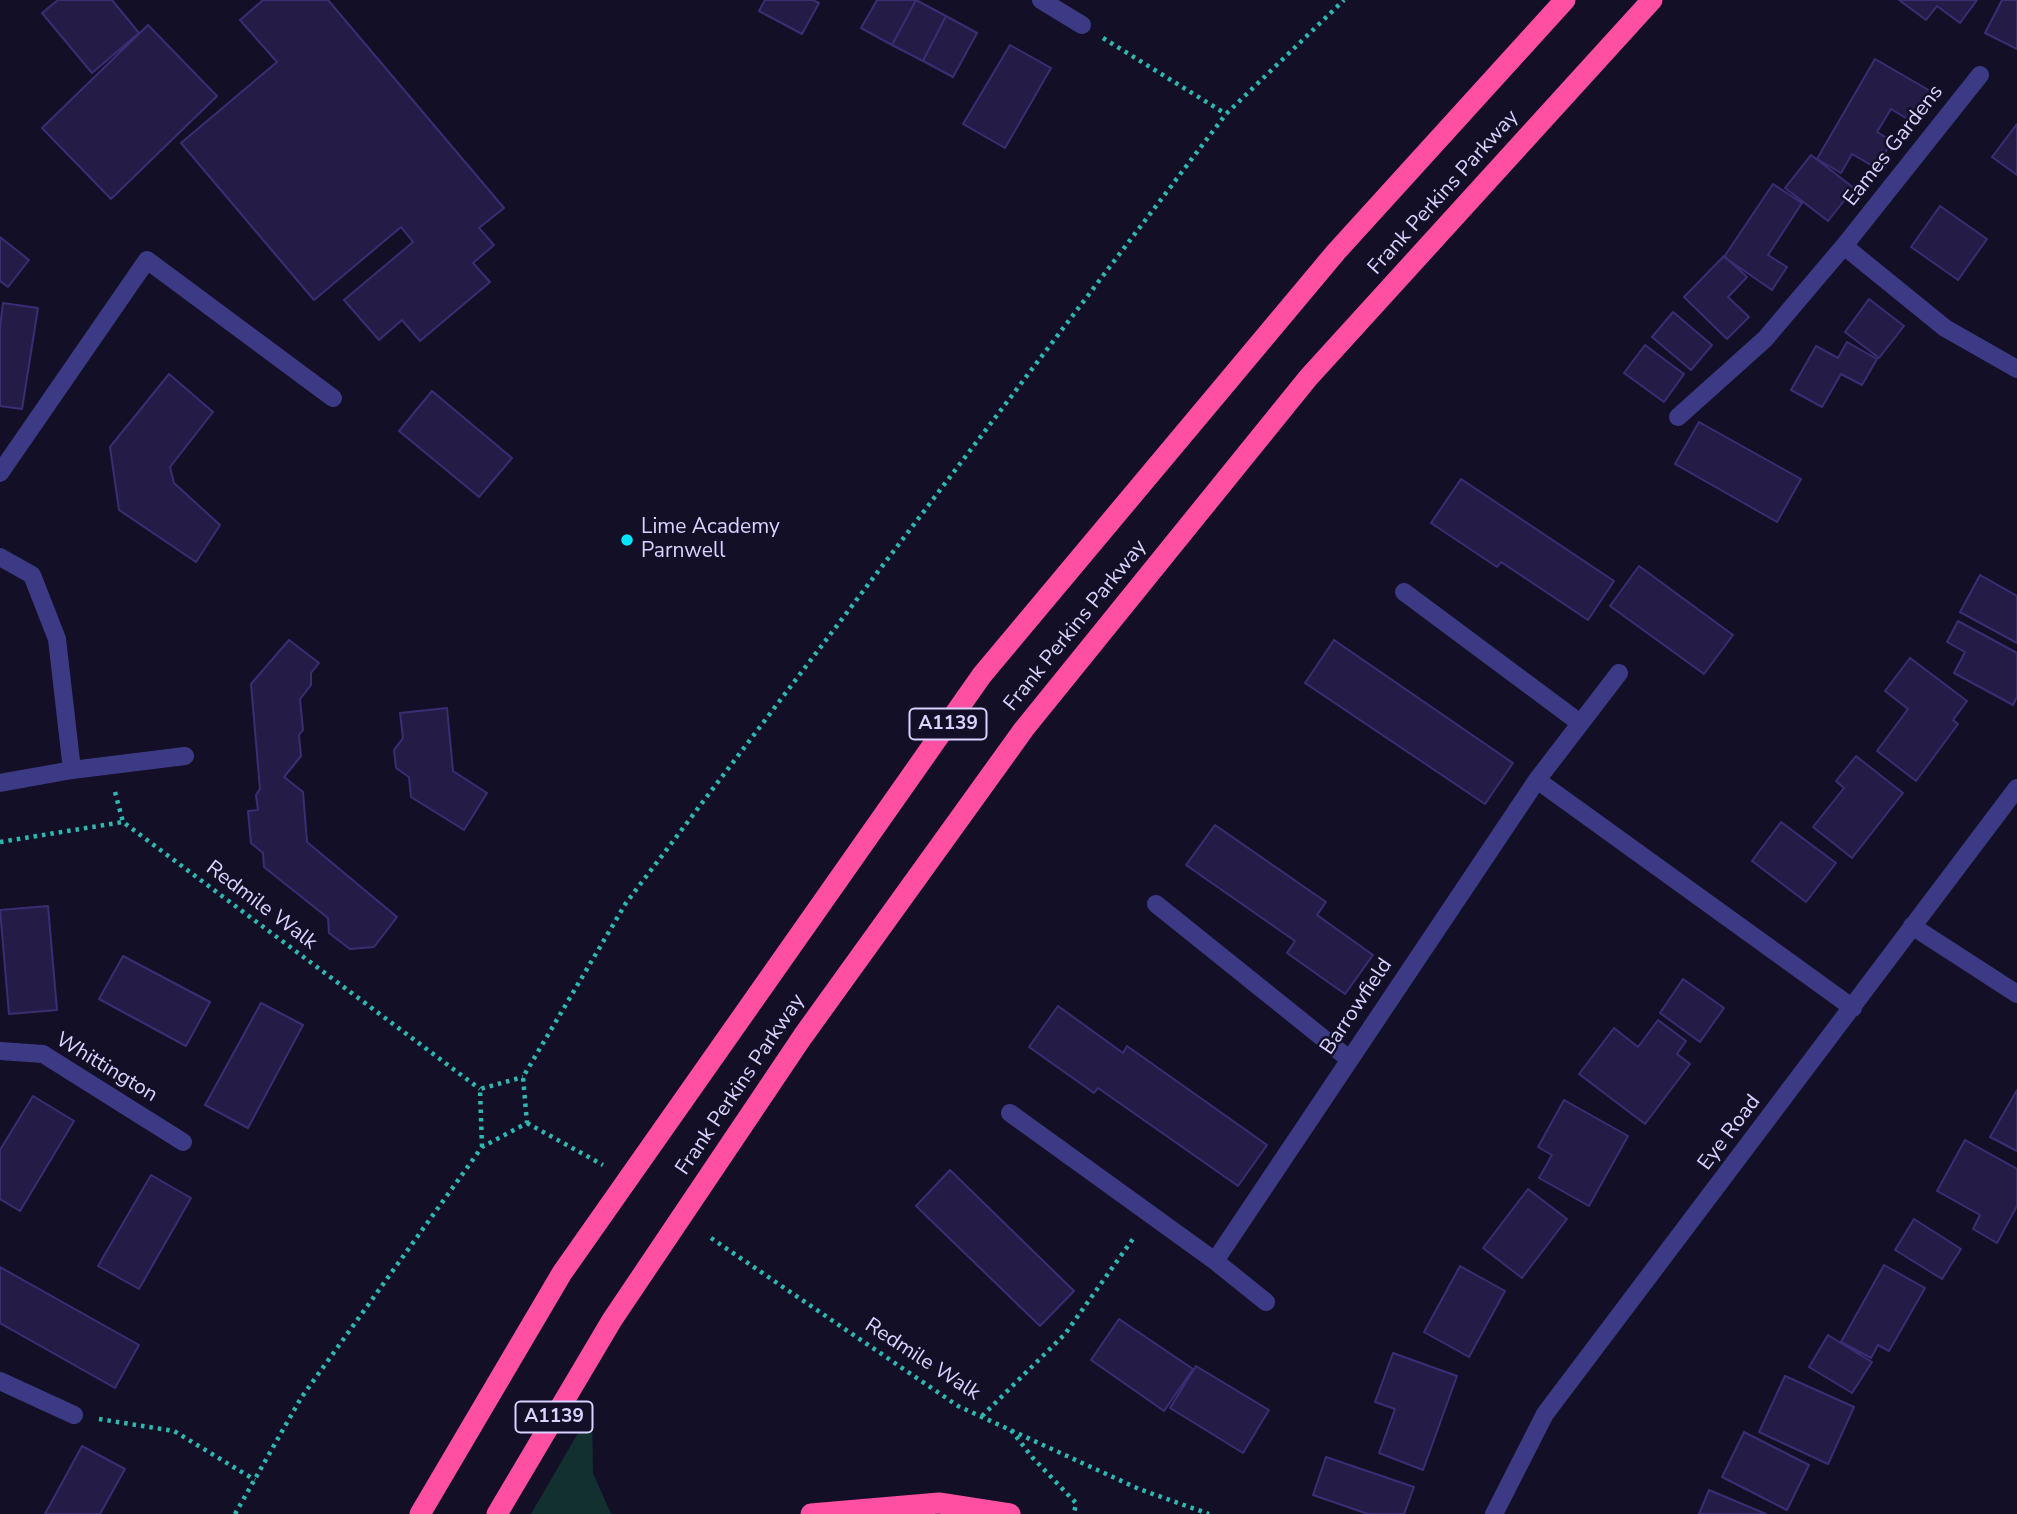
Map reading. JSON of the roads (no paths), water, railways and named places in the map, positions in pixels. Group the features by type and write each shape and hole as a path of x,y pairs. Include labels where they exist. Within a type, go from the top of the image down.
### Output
{"highway":[{"name":"Frank Perkins Parkway","path":"420,1514 562,1273 982,675 1310,282 1565,0"},
{"name":"Frank Perkins Parkway","path":"496,1514 612,1320 780,1070 1024,729 1308,379 1652,0"},
{"path":"811,1514 939,1503 1010,1514"}],"street":[{"path":"1041,0 1082,25"},
{"name":"Eames Gardens","path":"1678,417 1765,339 1844,246 1980,75"},
{"path":"1844,246 1945,328 2017,369"},
{"path":"0,473 147,260 333,398"},
{"path":"0,557 32,575 57,639 72,770"},
{"path":"1404,592 1580,723"},
{"name":"Barrowfield","path":"1215,1261 1537,780 1619,673"},
{"path":"0,783 72,770 185,757"},
{"path":"1537,780 1853,1008"},
{"name":"Eye Road","path":"1494,1514 1545,1414 2017,788"},
{"path":"1156,904 1349,1059"},
{"path":"1912,926 2017,994"},
{"name":"Whittington","path":"0,1051 43,1054 183,1142"},
{"path":"1010,1113 1215,1261 1266,1302"},
{"path":"0,1381 74,1415"}],"place":[{"name":"Lime Academy Parnwell","path":"627,540"}]}
